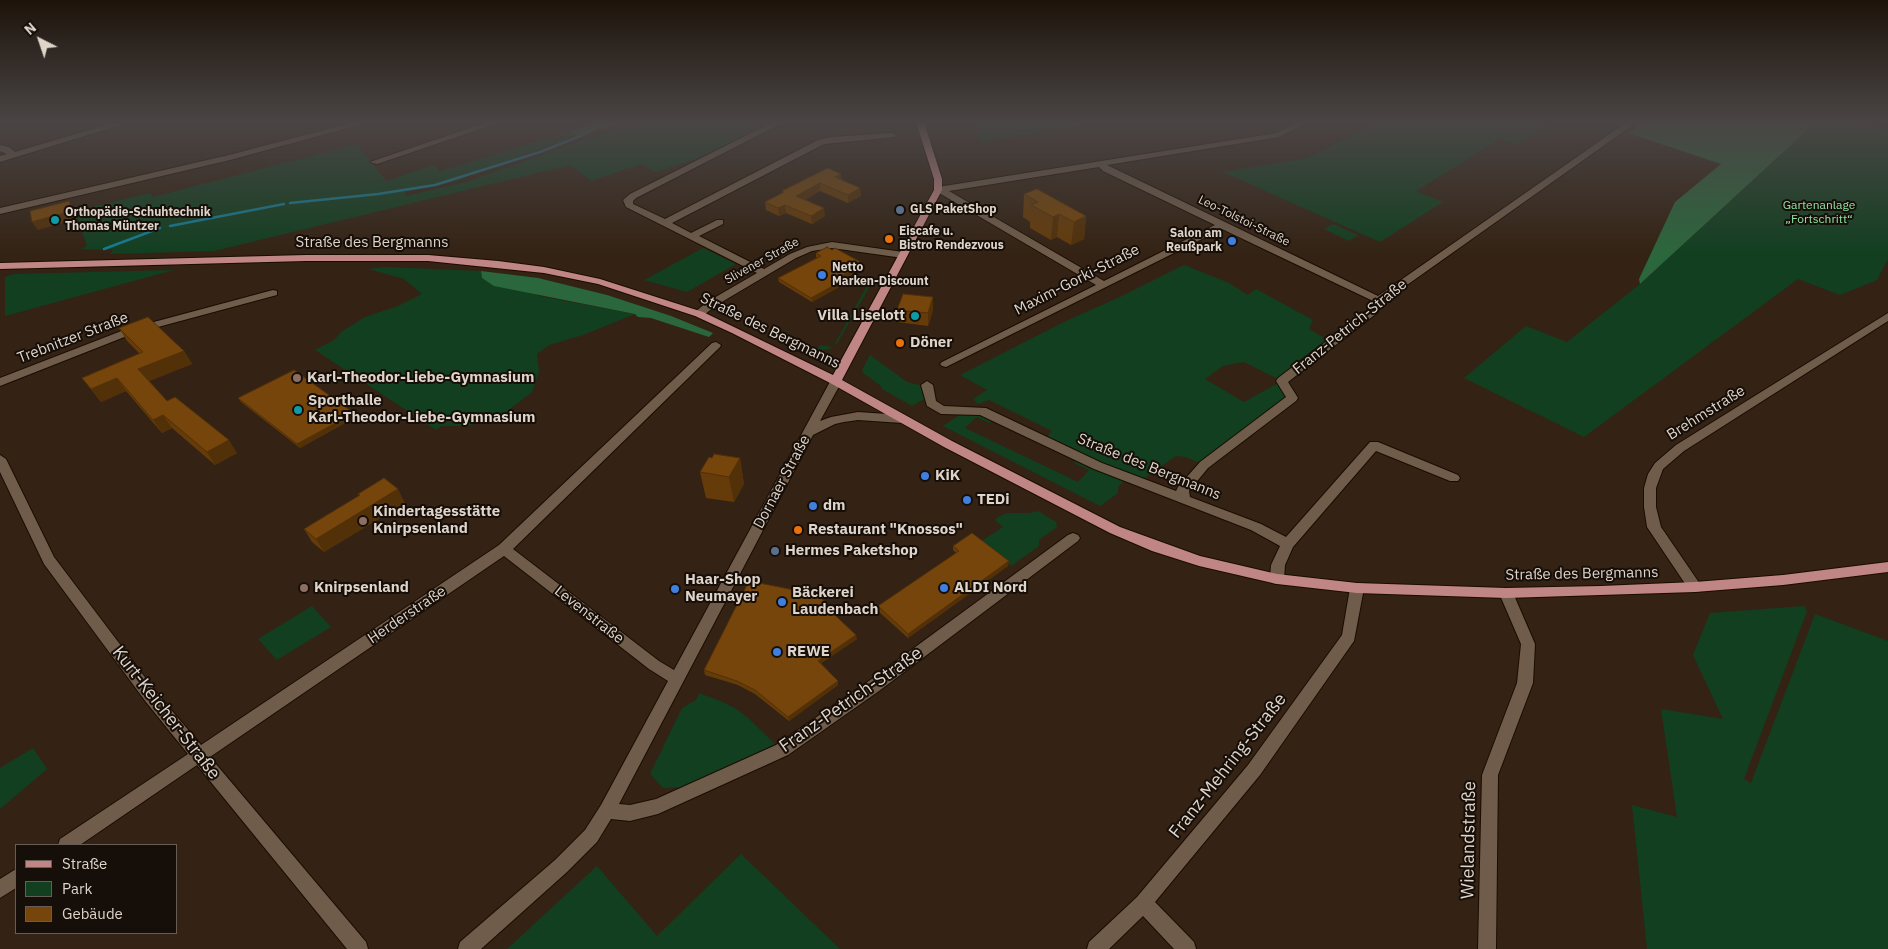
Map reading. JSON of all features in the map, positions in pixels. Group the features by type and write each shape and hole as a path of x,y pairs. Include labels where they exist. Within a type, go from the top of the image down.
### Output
{"main road":[{"path":"934,166 938,179 938,190"},
{"name":"Dornaer Straße","path":"836,381 938,190"},
{"name":"Straße des Bergmanns","path":"0,266 353,258 462,260 544,270 600,282 699,314 836,381 902,419 1052,499 1115,530 1199,561 1277,579 1357,588 1506,592 1695,587 1783,580 1888,567"}],"street":[{"path":"0,211 190,166"},
{"path":"691,166 632,196 628,200 629,204 764,273"},
{"path":"665,223 774,166"},
{"path":"938,190 1080,166"},
{"name":"Leo-Tolstoi-Straße","path":"1103,166 1379,300"},
{"name":"Franz-Petrich-Straße","path":"1185,500 1182,490 1204,465 1292,398 1282,381 1373,312 1379,300 1570,166"},
{"path":"938,190 1102,284"},
{"path":"692,236 720,222"},
{"name":"Maxim-Gorki-Straße","path":"946,364 1222,225"},
{"name":"Slivener Straße","path":"699,314 708,306 793,256 820,246 832,245 903,255"},
{"name":"Trebnitzer Straße","path":"0,382 128,332 273,293"},
{"name":"Brehmstraße","path":"1695,587 1662,542 1654,526 1650,507 1650,488 1659,466 1680,448 1888,316"},
{"name":"Herderstraße","path":"67,844 504,549 716,345"},
{"name":"Dornaer Straße","path":"467,949 561,866 591,836 836,381"},
{"name":"Straße des Bergmanns","path":"927,385 931,403 941,410 982,411 1098,466 1256,527 1288,544"},
{"path":"808,432 831,421 858,416 902,419"},
{"path":"1277,579 1278,565 1288,544 1374,445 1454,478"},
{"name":"Kurt-Keicher-Straße","path":"0,459 49,560 150,697 359,949"},
{"name":"Franz-Petrich-Straße","path":"606,811 630,813 658,806 782,750 874,686 1073,538"},
{"name":"Levenstraße","path":"504,549 654,665 676,679"},
{"name":"Franz-Mehring-Straße","path":"1096,949 1143,903 1254,770 1349,637 1357,588"},
{"name":"Wielandstraße","path":"1487,949 1490,774 1524,683 1528,644 1506,592"},
{"path":"0,889 15,879"},
{"path":"1143,903 1187,949"}],"green space":[{"path":"271,166 374,166 386,181 430,166 435,166 440,171 455,166 492,166 462,177 463,179 405,192 406,196 466,182 510,166 565,166 214,251 110,254 113,250 81,249 87,246 75,211 150,193 153,197"},
{"path":"572,166 634,166 591,181"},
{"path":"645,166 673,166 655,172"},
{"path":"1257,166 1456,166 1416,191 1443,202 1380,242 1223,172"},
{"path":"1718,166 1768,166 1640,284 1639,279 1675,202"},
{"name":"Gartenanlage „Fortschritt“","path":"1768,166 1888,166 1888,259 1877,280 1840,295 1798,279 1584,437 1464,378 1526,326 1567,342 1640,284"},
{"path":"1333,224 1358,235 1349,241 1324,229"},
{"path":"703,248 736,264 687,292 644,280"},
{"path":"1184,265 1229,283 1248,295 1256,289 1313,320 1309,329 1333,343 1283,381 1292,398 1204,465 1186,457 1176,456 1139,482 1046,438 1052,431 989,400 978,404 973,399 987,390 960,375 1068,320","holes":["1244,362 1282,381 1244,402 1205,379 1223,366"]},
{"path":"385,267 481,271 482,278 544,297 635,314 583,335 549,345 537,354 539,372 532,392 506,412 468,426 442,426 436,430 315,350 334,340 341,332 365,317 398,306 422,294 404,279 368,269"},
{"path":"174,270 5,316 5,277 14,274"},
{"path":"481,271 538,278 607,295 671,316 713,333 709,337 651,318 638,317 635,314 494,286 482,278"},
{"path":"868,277 875,277 838,342 834,345 867,286 860,285"},
{"path":"820,345 832,347 829,349 817,351"},
{"path":"870,355 907,382 923,386 928,397 912,406 882,389 881,386 863,373 862,370"},
{"path":"964,412 996,418 990,423 976,417 965,428 1078,482 1089,470 1074,463 1077,460 1124,481 1118,487 1118,493 1100,506 943,426"},
{"path":"1038,511 1056,522 1057,527 1039,540 1039,546 1011,566 980,542 1003,527 995,520 998,517 1007,513"},
{"path":"312,606 331,627 277,660 258,639"},
{"path":"1804,606 1807,611 1744,779 1751,783 1815,614 1888,641 1888,949 1647,949 1632,805 1677,817 1661,709 1723,719 1693,655 1710,613"},
{"path":"699,693 738,710 775,744 686,787 663,788 650,774 682,708 696,700"},
{"path":"33,748 47,769 0,809 0,768"},
{"path":"741,854 840,949 507,949 597,866 657,936"}],"building":[{"path":"828,168 841,174 835,177 860,188 848,195 820,183 796,196 824,208 811,216 785,205 778,208 765,202 784,192 782,191"},
{"path":"1037,189 1086,216 1074,222 1059,214 1053,217 1031,205 1038,202 1024,194"},
{"path":"69,201 72,211 32,222 30,211"},
{"name":"Netto Marken-Discount","path":"827,247 832,250 835,248 864,264 836,279 840,282 811,298 778,278 821,256 816,253"},
{"path":"903,294 933,297 928,313 897,310"},
{"path":"148,317 184,351 138,369 167,401 175,397 229,440 207,452 163,415 153,420 117,378 91,389 82,378 143,352 119,328"},
{"name":"Sporthalle Karl-Theodor-Liebe-Gymnasium","path":"294,370 354,413 297,444 238,398"},
{"path":"714,454 740,458 729,477 700,472 709,457 712,458"},
{"path":"384,478 398,489 316,539 304,529 360,495 358,494"},
{"name":"ALDI Nord","path":"972,533 1009,561 908,634 878,606 959,551 953,546"},
{"name":"REWE","path":"749,581 799,591 815,592 824,601 822,603 856,635 818,661 838,681 788,717 755,690 737,681 704,670"}],"waterway":[{"path":"290,203 378,194 435,185 495,166"},
{"path":"170,226 284,204"},
{"path":"104,249 160,228"}],"place":[{"name":"GLS PaketShop","path":"900,210"},
{"name":"Orthopädie-Schuhtechnik Thomas Müntzer","path":"55,220"},
{"name":"Eiscafe u. Bistro Rendezvous","path":"889,239"},
{"name":"Salon am Reußpark","path":"1232,241"},
{"name":"Netto Marken-Discount","path":"822,275"},
{"name":"Villa Liselott","path":"915,316"},
{"name":"Döner","path":"900,343"},
{"name":"Karl-Theodor-Liebe-Gymnasium","path":"297,378"},
{"name":"Sporthalle Karl-Theodor-Liebe-Gymnasium","path":"298,410"},
{"name":"KiK","path":"925,476"},
{"name":"TEDi","path":"967,500"},
{"name":"dm","path":"813,506"},
{"name":"Kindertagesstätte Knirpsenland","path":"363,521"},
{"name":"Restaurant \"Knossos\"","path":"798,530"},
{"name":"Hermes Paketshop","path":"775,551"},
{"name":"Knirpsenland","path":"304,588"},
{"name":"ALDI Nord","path":"944,588"},
{"name":"Haar-Shop Neumayer","path":"675,589"},
{"name":"Bäckerei Laudenbach","path":"782,602"},
{"name":"REWE","path":"777,652"}]}
